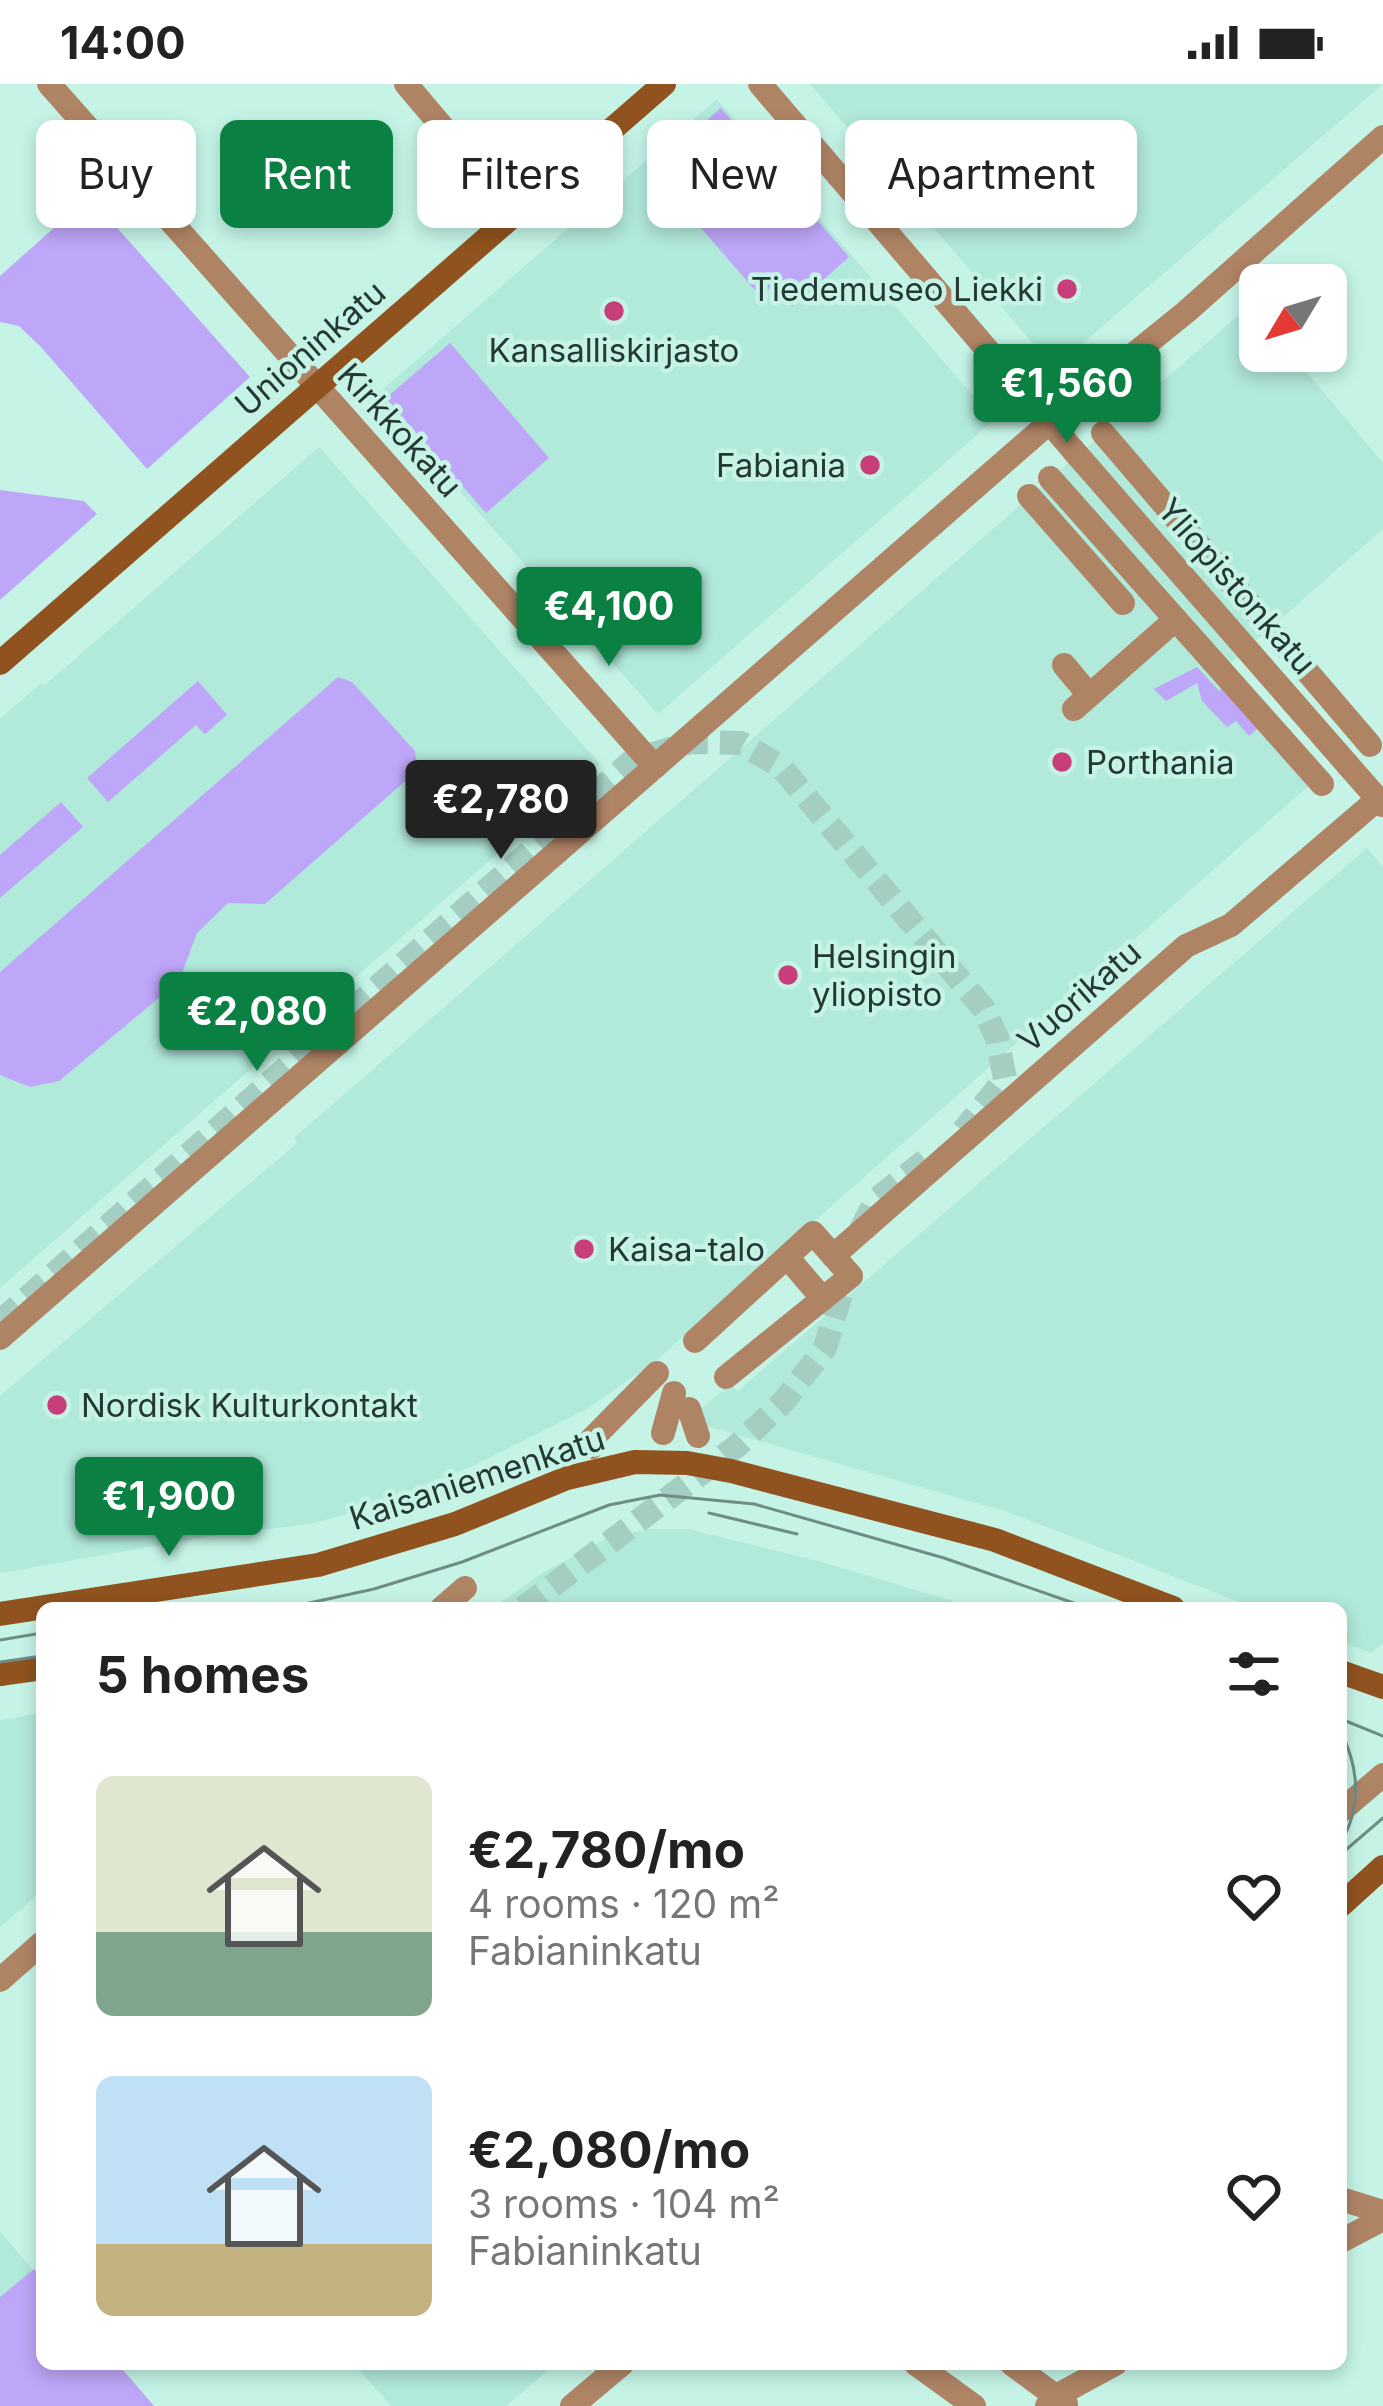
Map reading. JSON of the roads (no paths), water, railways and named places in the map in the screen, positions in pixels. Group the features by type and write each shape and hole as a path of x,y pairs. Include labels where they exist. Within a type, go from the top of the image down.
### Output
{"main road":[{"name":"Unioninkatu","path":"0,663 664,84"},
{"name":"Kaisaniemenkatu","path":"76,1602 318,1564 455,1524 567,1478 635,1462 687,1463 731,1471 995,1540 1157,1602"},
{"name":"Kaisaniemenkatu","path":"0,1614 36,1608"},
{"path":"0,1674 36,1669"},
{"path":"1347,1674 1383,1687"},
{"path":"1347,1900 1383,1868"}],"street":[{"name":"Kirkkokatu","path":"49,84 655,767"},
{"path":"406,84 437,120"},
{"name":"Yliopistonkatu","path":"760,84 1381,802"},
{"path":"0,1338 1383,137"},
{"path":"1103,433 1370,745"},
{"path":"1050,478 1322,784"},
{"path":"1029,496 1138,621"},
{"path":"1138,621 1175,620"},
{"path":"1064,664 1082,702 1138,621"},
{"name":"Vuorikatu","path":"833,1256 1186,946 1231,925 1381,802"},
{"path":"694,1342 813,1233 851,1276 726,1377"},
{"path":"787,1257 823,1299"},
{"path":"592,1447 600,1410 656,1373"},
{"path":"663,1432 682,1401 698,1436"},
{"path":"449,1602 465,1588"},
{"path":"1347,1806 1383,1775"},
{"path":"0,1980 36,1948"},
{"path":"1347,2201 1383,2216"},
{"path":"1347,2238 1383,2216"},
{"path":"572,2406 615,2370"},
{"path":"924,2370 969,2405"},
{"path":"1019,2370 1058,2402 1106,2370"}],"tunnel":[{"path":"0,1322 632,761 691,742 741,743 781,767 984,1009 997,1038 1005,1079 963,1131"},
{"path":"861,1229 876,1200 931,1156"},
{"path":"531,1602 737,1446 784,1401 825,1348 847,1274"}],"tram line":[{"path":"314,1602 462,1562 609,1505 660,1495 754,1504 944,1558 1071,1602"},
{"path":"709,1513 797,1534"},
{"path":"0,1640 36,1634"},
{"path":"0,1662 36,1657"},
{"path":"1347,1721 1383,1736"},
{"path":"1347,1747 1356,1787 1347,1831"},
{"path":"1347,1849 1383,1818"}],"place":[{"name":"Tiedemuseo Liekki","path":"1067,289"},
{"name":"Kansalliskirjasto","path":"614,311"},
{"name":"Fabiania","path":"870,465"},
{"name":"Porthania","path":"1062,762"},
{"name":"Helsingin yliopisto","path":"788,975"},
{"name":"Kaisa-talo","path":"584,1249"},
{"name":"Nordisk Kulturkontakt","path":"57,1405"}]}
